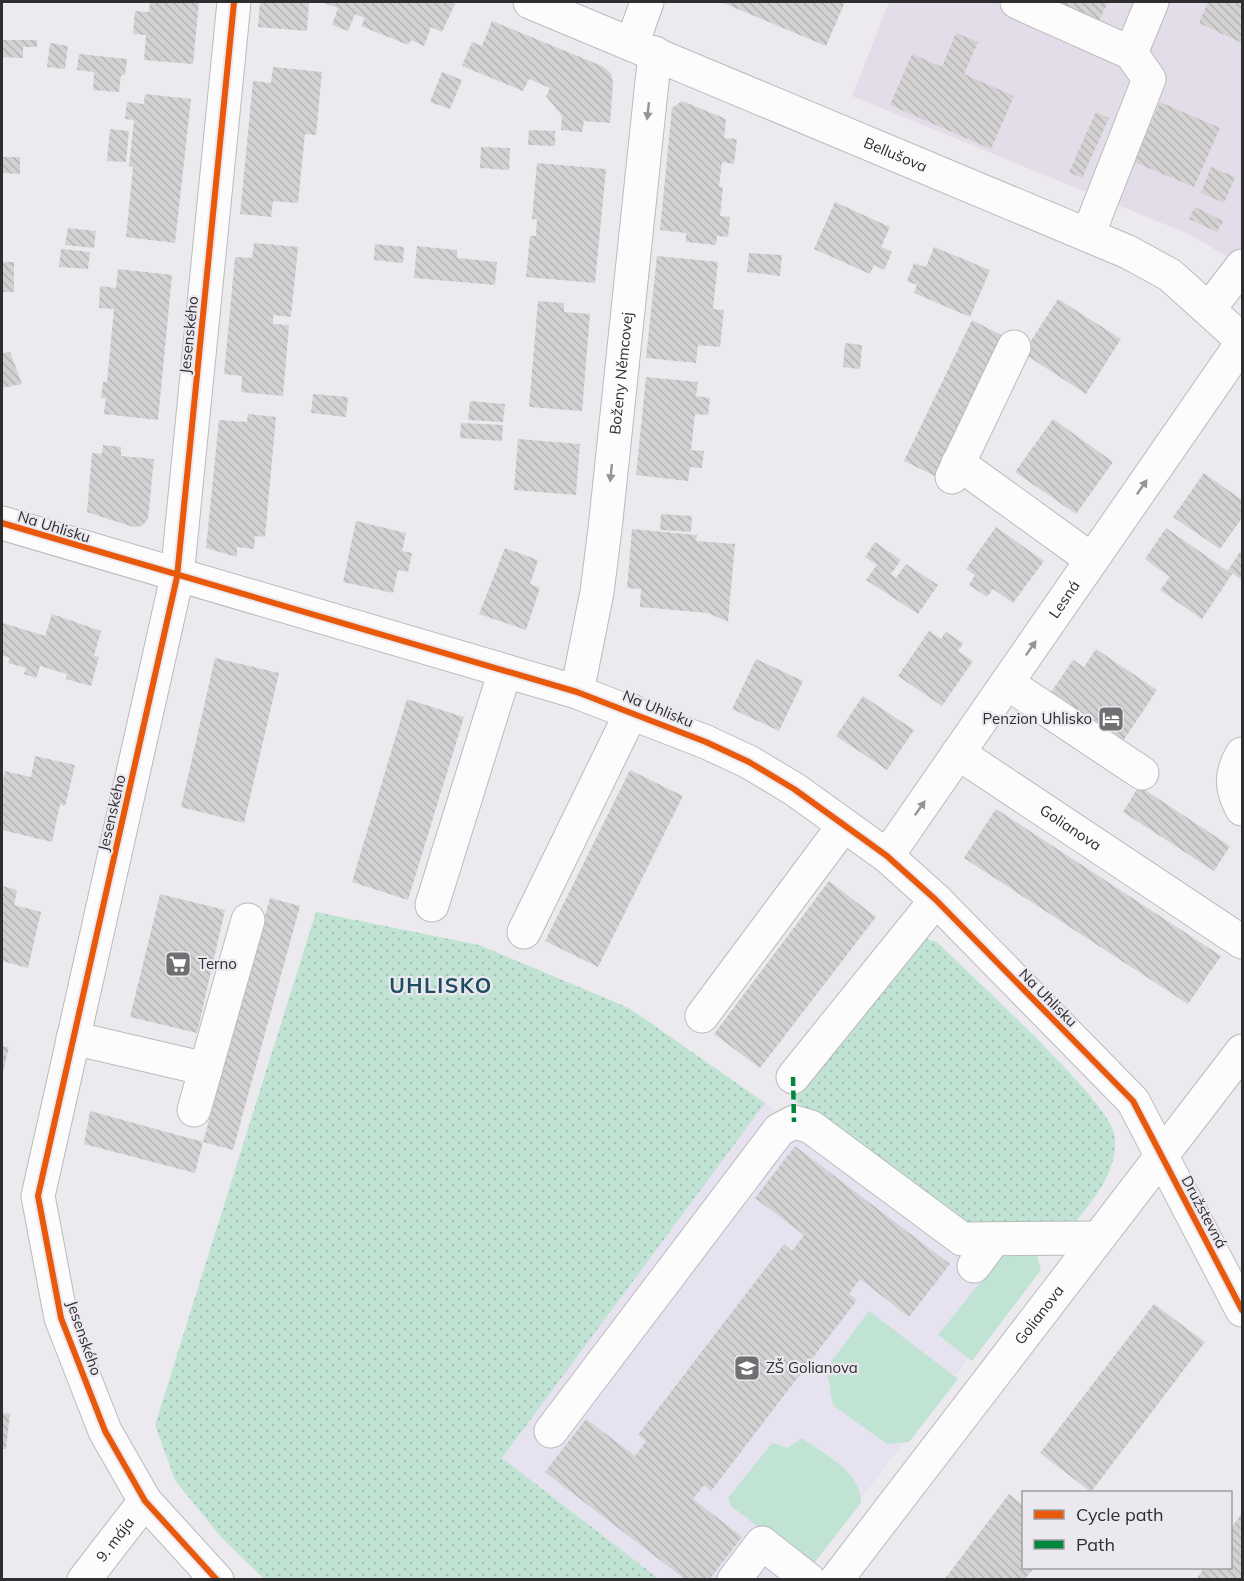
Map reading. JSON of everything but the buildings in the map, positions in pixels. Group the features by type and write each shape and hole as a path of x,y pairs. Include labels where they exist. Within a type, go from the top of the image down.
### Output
{"street":[{"name":"Jesenského","path":"217,1580 145,1501 105,1431 61,1318 38,1196 168,626 177,577 234,2"},
{"name":"Bellušova","path":"530,2 1128,252 1170,275 1242,342"},
{"name":"Boženy Němcovej","path":"577,692 597,592 605,529 647,2"},
{"path":"1017,2 1131,53 1149,79 1088,235"},
{"path":"1131,53 1152,2"},
{"path":"1209,309 1242,266"},
{"name":"Lesná","path":"887,856 1242,342"},
{"path":"1014,347 955,470 1092,560"},
{"name":"Na Uhlisku","path":"2,524 577,692 632,711 749,762 794,789 887,856 936,900 1133,1101 1161,1157"},
{"path":"432,905 505,671"},
{"path":"1007,683 1142,773"},
{"name":"Na Uhlisku","path":"524,932 632,711"},
{"name":"Golianova","path":"958,753 1242,942"},
{"path":"1242,754 1233,768 1233,793 1242,809"},
{"path":"702,1016 844,825"},
{"path":"793,1077 936,900"},
{"path":"194,1110 248,920"},
{"path":"73,1038 206,1069"},
{"name":"Golianova","path":"836,1580 1242,1051"},
{"path":"551,1431 779,1130 794,1122 811,1127 962,1239 1098,1238"},
{"name":"Družstevná","path":"1161,1157 1242,1310"},
{"path":"974,1266 994,1239"},
{"name":"9. mája","path":"84,1580 145,1501"},
{"path":"734,1580 762,1543 809,1580"}],"shaded area":[{"path":"889,2 1242,2 1242,269 1234,261 1191,235 852,96"},
{"path":"765,1103 1018,1294 799,1579 659,1579 502,1458"}],"green space":[{"path":"316,912 479,945 629,1008 765,1103 502,1458 659,1579 264,1579 221,1537 175,1480 155,1425"},
{"path":"927,939 937,942 1035,1037 1088,1093 1106,1116 1114,1133 1115,1146 1110,1170 1075,1223 967,1225 791,1098 909,945"},
{"path":"1022,1247 1037,1255 1041,1270 972,1361 938,1335 1007,1249"},
{"path":"869,1311 958,1379 909,1442 887,1444 834,1406 832,1402 825,1370"},
{"path":"802,1438 849,1473 860,1492 861,1503 811,1567 731,1506 728,1498 772,1443 788,1448"}],"marked path":[{"path":"793,1077 794,1122"}],"cycle path":[{"path":"217,1580 145,1501 105,1431 61,1318 38,1196 177,577 234,2"},
{"path":"2,523 577,692 706,742 749,762 794,789 887,856 936,900 1133,1101 1242,1310"}],"place":[{"name":"Penzion Uhlisko","path":"1111,719"},
{"name":"Terno","path":"178,964"},
{"name":"ZŠ Golianova","path":"747,1368"}],"district":[{"name":"UHLISKO","path":"441,986"}]}
